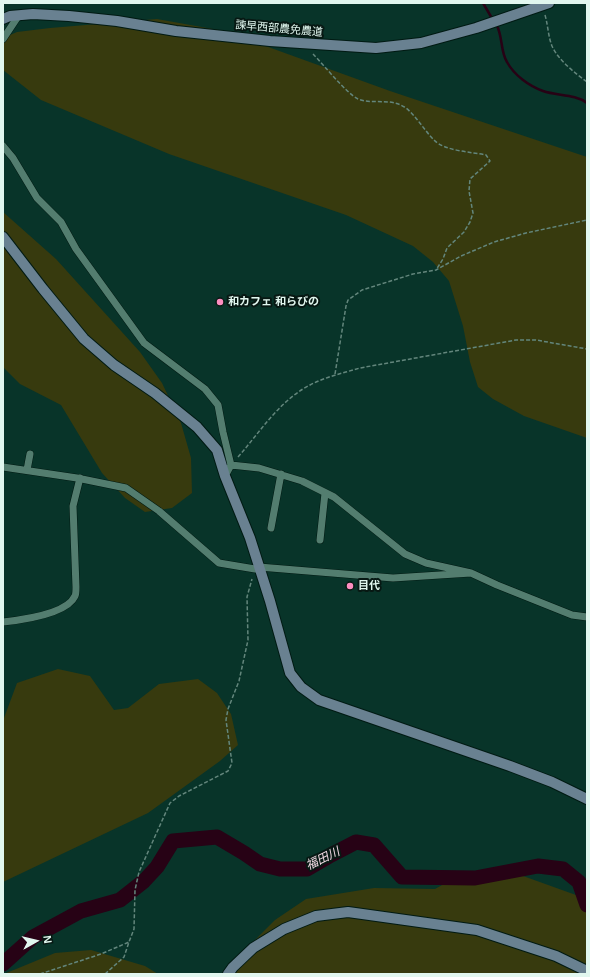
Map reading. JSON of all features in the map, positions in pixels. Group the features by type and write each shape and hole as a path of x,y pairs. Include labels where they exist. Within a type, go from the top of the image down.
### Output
{"street":[{"name":"諫早西部農免農道","path":"3,19 10,16 32,14 69,16 117,21 176,31 304,44 376,48 421,43 476,28 546,4"},
{"path":"3,39 18,15"},
{"path":"3,146 37,198 61,222 76,249 144,343 205,389 218,405 231,465 225,476"},
{"path":"3,237 84,339 114,365 155,393 197,427 216,450 250,538 257,568 270,601 290,673 301,687 319,700 413,731 524,771 552,782 587,799"},
{"path":"28,470 30,454"},
{"path":"231,465 259,468 302,480 334,497 405,554 426,563 471,573 572,615 587,617"},
{"path":"3,467 80,478 126,488 159,511 219,563 257,568 393,578 471,573"},
{"path":"271,528 281,474"},
{"path":"3,622 46,615 68,604 75,596 73,506 80,478"},
{"path":"320,540 325,493"},
{"path":"228,974 233,967 253,948 284,928 316,916 348,912 477,930 556,956 587,971"}],"path":[{"path":"546,4 552,46 560,58 587,82"},
{"path":"304,44 358,99 388,101 405,107 435,141 452,149 486,155 490,161 470,179 469,191 473,213 470,222 464,232 447,248 443,259 436,270"},
{"path":"335,375 346,306 348,300 362,290 413,274 436,270 461,256 494,242 526,233 587,220"},
{"path":"231,465 286,401 309,385 335,375 360,368 516,340 536,340 587,349"},
{"path":"105,974 108,973 124,957 130,942 134,929 135,890 139,872 170,802 228,771 232,763 226,720 228,709 239,681 248,640 247,597 257,568"},
{"path":"40,974 101,954 130,942"}],"green space":[{"path":"157,19 224,31 390,91 587,157 587,438 524,416 493,399 478,387 470,362 463,326 449,281 433,262 413,246 346,215 169,154 41,100 3,70 3,38 17,32"},
{"path":"3,212 56,259 140,352 162,383 181,423 191,458 192,493 172,508 145,512 125,498 102,473 61,405 20,384 3,367"},
{"path":"58,669 90,676 114,710 128,708 159,684 198,679 217,693 231,714 238,745 220,761 148,813 3,882 4,718 17,683"},
{"path":"512,872 587,899 587,974 224,974 275,920 306,899 374,888 435,889 460,875"},
{"path":"91,950 145,966 158,974 4,974 55,953"}],"waterway":[{"path":"483,3 493,20"},
{"path":"496,24 500,33 505,58 510,67 518,76 532,86 548,93 577,98 587,103"},
{"name":"福田川","path":"3,964 33,937 81,911 120,900 144,881 157,867 173,841 217,837 260,864 280,869 307,869 356,842 374,845 402,877 475,878 538,866 563,869 579,882 587,905"}],"place":[{"name":"和カフェ 和らびの","path":"220,302"},
{"name":"目代","path":"350,586"}]}
